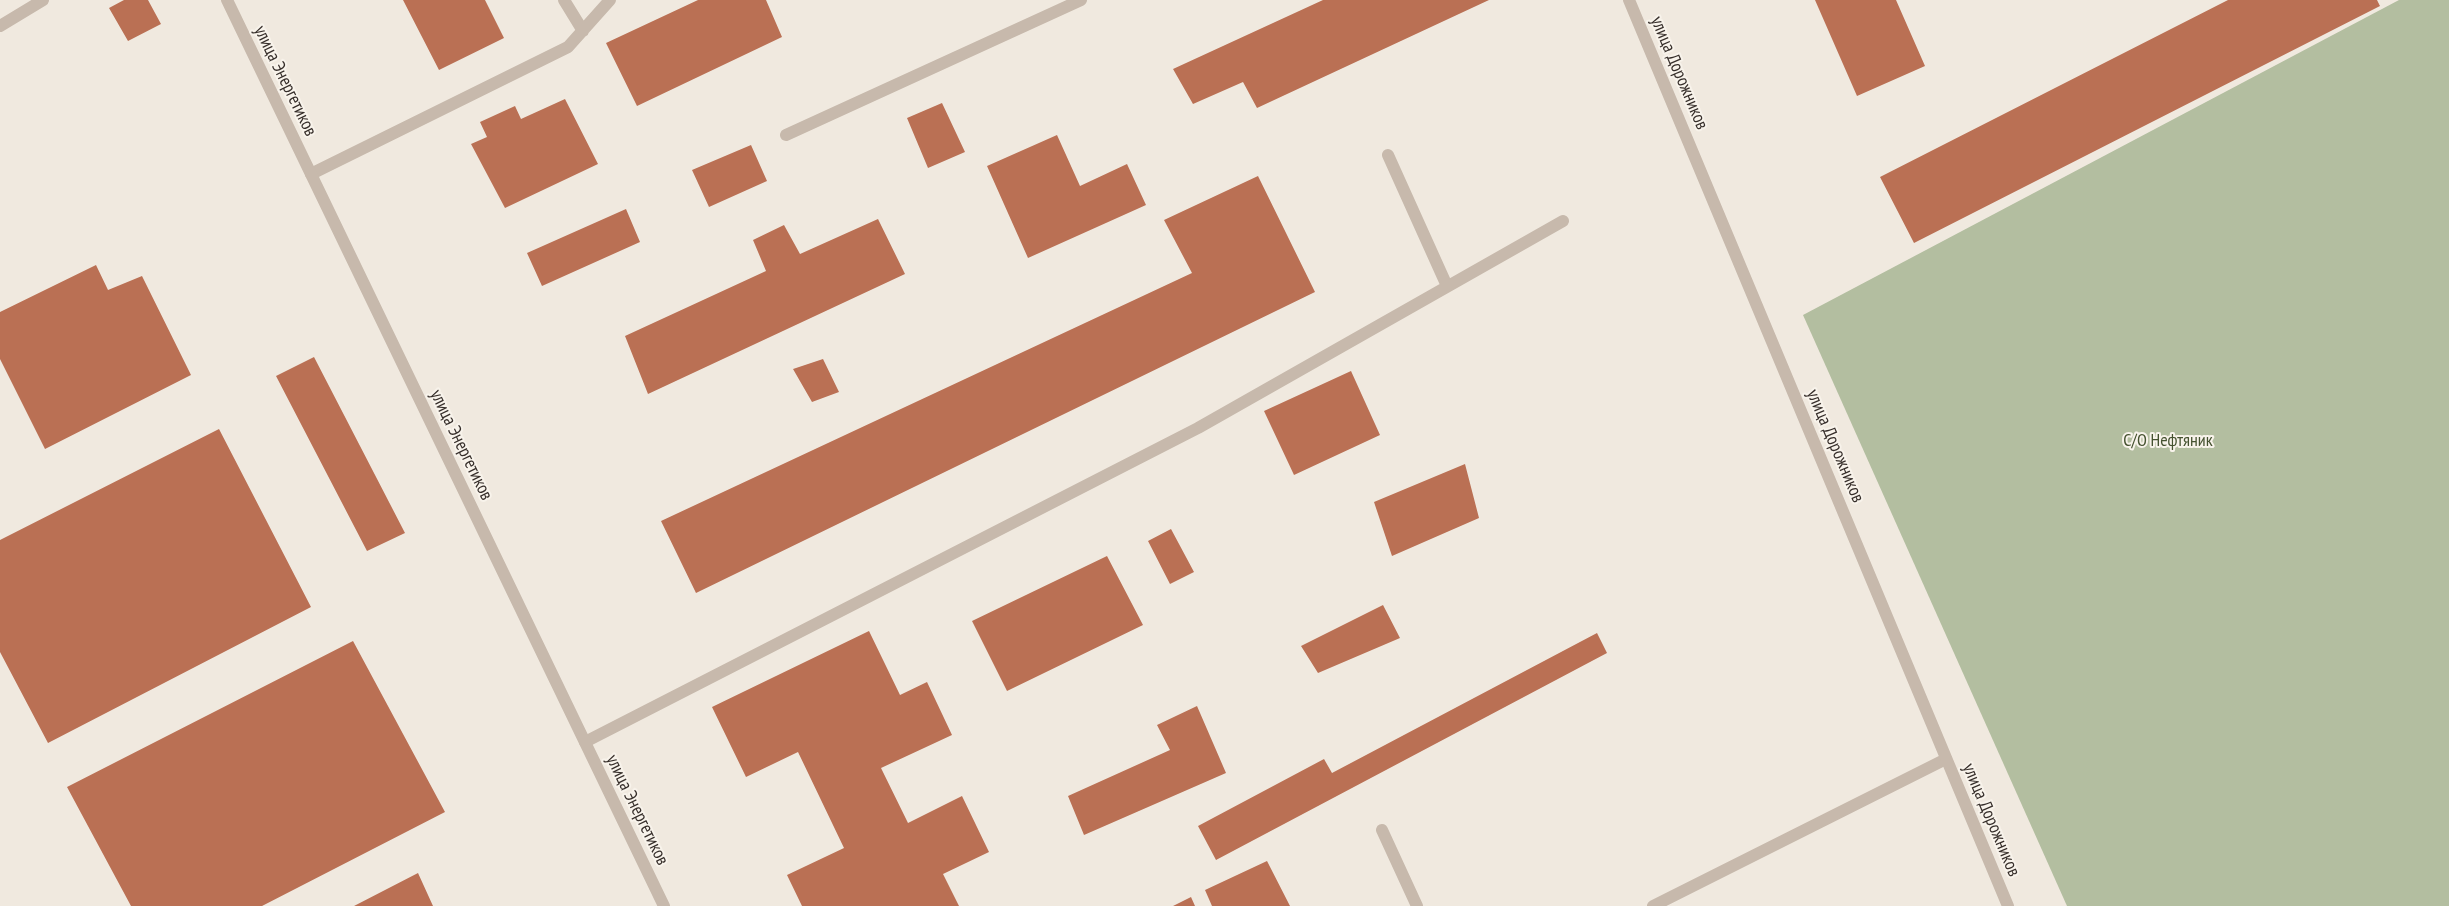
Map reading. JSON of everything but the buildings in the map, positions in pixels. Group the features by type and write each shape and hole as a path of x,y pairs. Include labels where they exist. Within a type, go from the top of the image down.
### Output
{"street":[{"path":"0,26 43,0"},
{"name":"улица Энергетиков","path":"227,0 664,906"},
{"path":"564,0 583,31"},
{"path":"311,174 568,47 610,0"},
{"path":"786,134 1081,0"},
{"name":"улица Дорожников","path":"1629,0 2008,906"},
{"path":"1388,155 1447,286"},
{"path":"585,742 1198,428 1563,221"},
{"path":"1653,906 1946,758"},
{"path":"1382,830 1417,906"}],"green space":[{"name":"С/О Нефтяник","path":"2399,0 2449,0 2449,906 2067,906 1803,315"}]}
